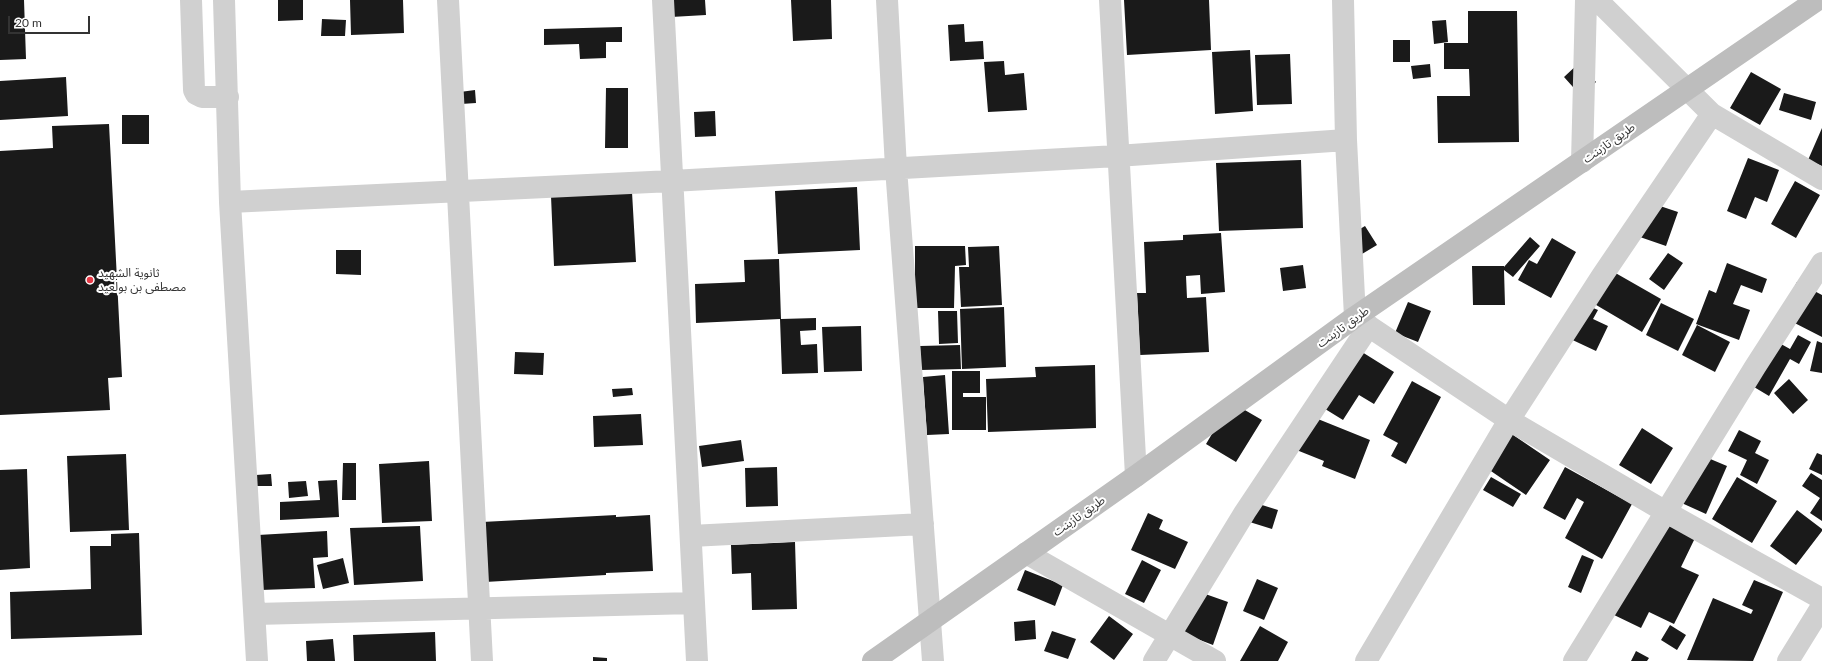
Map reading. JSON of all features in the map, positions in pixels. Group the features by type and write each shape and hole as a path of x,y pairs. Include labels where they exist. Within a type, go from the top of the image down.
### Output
{"street":[{"path":"191,0 194,90 196,94 202,97 228,96"},
{"path":"224,0 230,202 257,661"},
{"path":"448,0 456,190 481,608 482,661"},
{"path":"663,0 697,661"},
{"path":"887,0 896,168 933,661"},
{"path":"1110,0 1136,476"},
{"path":"1154,661 1362,322 1346,140 1343,0"},
{"path":"1582,162 1586,0"},
{"path":"1597,0 1712,114 1822,179"},
{"name":"طريق تازبنت","path":"873,661 1136,476 1362,322 1582,162 1817,0"},
{"path":"1366,661 1509,420 1602,276 1712,114"},
{"path":"230,202 1118,156 1346,140"},
{"path":"1574,661 1822,263"},
{"path":"1362,322 1509,420 1666,512 1822,599"},
{"path":"690,536 923,524"},
{"path":"1026,553 1215,661"},
{"path":"255,614 694,603"},
{"path":"1788,661 1822,606"}],"building":[{"path":"0,0 24,0 26,59 0,60"},
{"path":"278,0 303,0 303,20 278,21"},
{"path":"350,0 403,0 404,33 351,35"},
{"path":"670,0 705,0 706,15 671,17"},
{"path":"791,0 831,0 832,39 793,41"},
{"path":"1124,0 1209,0 1211,50 1127,55"},
{"path":"1468,11 1517,11 1519,142 1438,143 1437,96 1470,96 1469,69 1444,69 1444,43 1468,43"},
{"path":"322,19 346,20 345,36 321,36"},
{"path":"1446,20 1448,42 1434,44 1432,21"},
{"path":"964,24 965,42 983,41 984,59 950,61 948,25"},
{"path":"622,27 622,42 606,42 606,58 580,59 579,44 544,45 544,29"},
{"path":"1393,40 1410,40 1410,62 1393,62"},
{"path":"1250,50 1253,111 1215,114 1212,52"},
{"path":"1290,54 1292,104 1257,105 1255,55"},
{"path":"1004,61 1005,75 1024,73 1027,110 988,112 984,62"},
{"path":"1579,63 1596,82 1581,96 1564,77"},
{"path":"1430,64 1431,77 1413,79 1411,66"},
{"path":"1751,72 1781,89 1760,125 1730,108"},
{"path":"66,77 68,116 0,120 0,81"},
{"path":"606,88 628,88 628,148 605,148"},
{"path":"475,90 476,103 461,104 460,92"},
{"path":"1784,93 1816,102 1811,120 1779,110"},
{"path":"715,111 716,136 695,137 694,112"},
{"path":"122,115 149,115 149,144 122,144"},
{"path":"109,124 122,377 108,378 110,410 0,415 0,151 53,148 52,126"},
{"path":"1822,128 1822,166 1808,160"},
{"path":"1748,158 1779,170 1767,202 1755,197 1746,219 1727,211"},
{"path":"1301,160 1303,228 1219,231 1216,163"},
{"path":"1795,181 1820,195 1796,238 1771,224"},
{"path":"857,187 860,250 778,254 775,191"},
{"path":"632,192 636,262 554,266 551,196"},
{"path":"1648,202 1678,212 1666,246 1637,236"},
{"path":"1365,226 1377,245 1362,254 1350,235"},
{"path":"1221,233 1225,292 1201,294 1200,275 1186,276 1187,298 1206,297 1209,352 1140,355 1137,293 1146,293 1144,242 1183,240 1183,235"},
{"path":"1530,237 1540,246 1513,277 1504,270 1505,305 1473,305 1472,266 1504,267"},
{"path":"1552,238 1576,252 1551,298 1518,280 1529,260 1537,264"},
{"path":"915,246 965,246 966,265 955,266 954,308 915,308"},
{"path":"999,246 1002,305 961,307 959,267 969,267 968,247"},
{"path":"336,250 361,250 361,275 336,274"},
{"path":"1668,253 1683,263 1664,290 1649,279"},
{"path":"779,259 781,319 816,318 816,330 800,331 801,345 817,344 818,373 782,374 780,319 696,323 695,284 745,282 744,260"},
{"path":"1727,263 1767,279 1762,293 1741,285 1733,304 1750,310 1739,340 1696,324 1709,290 1716,293"},
{"path":"1303,265 1306,288 1283,291 1280,268"},
{"path":"1605,267 1661,299 1642,332 1586,299"},
{"path":"1797,282 1822,295 1822,337 1779,315"},
{"path":"1408,302 1431,311 1418,342 1395,333"},
{"path":"1579,302 1598,310 1593,319 1608,326 1596,351 1564,336"},
{"path":"1661,303 1694,319 1678,351 1646,335"},
{"path":"1004,307 1006,367 962,369 960,309"},
{"path":"938,311 957,311 958,343 939,344"},
{"path":"1697,325 1730,342 1715,372 1682,355"},
{"path":"861,326 862,371 824,372 822,327"},
{"path":"1798,335 1811,342 1799,364 1790,359 1769,396 1739,378 1781,344 1790,349"},
{"path":"1817,341 1822,343 1822,373 1810,371"},
{"path":"960,345 961,369 921,370 920,346"},
{"path":"1354,347 1394,372 1374,404 1359,395 1343,420 1317,404"},
{"path":"515,352 544,353 543,375 514,374"},
{"path":"1095,365 1096,428 988,432 986,379 1036,377 1035,367"},
{"path":"952,371 980,371 980,393 963,393 963,397 986,397 986,430 952,430"},
{"path":"945,375 949,434 927,435 923,377"},
{"path":"1789,379 1808,400 1793,414 1774,393"},
{"path":"1412,381 1441,397 1406,464 1391,456 1398,443 1383,435"},
{"path":"632,388 633,395 613,397 612,389"},
{"path":"1231,402 1262,420 1236,462 1206,444"},
{"path":"641,414 643,445 594,447 593,416"},
{"path":"1308,415 1370,440 1355,479 1322,466 1324,461 1294,449"},
{"path":"1497,424 1550,460 1526,495 1485,467"},
{"path":"1642,428 1673,448 1651,484 1619,465"},
{"path":"1739,430 1761,441 1755,453 1769,460 1757,484 1740,475 1747,460 1728,451"},
{"path":"741,440 744,461 702,467 699,446"},
{"path":"1696,453 1727,466 1706,514 1675,500"},
{"path":"1817,453 1822,455 1822,475 1809,469"},
{"path":"126,454 129,530 70,532 67,456"},
{"path":"429,461 432,521 382,523 379,464"},
{"path":"343,463 356,463 356,500 342,500"},
{"path":"777,467 778,506 746,507 745,468"},
{"path":"1565,467 1632,504 1602,559 1565,538 1584,502 1577,498 1565,520 1543,508"},
{"path":"27,469 30,568 0,570 0,470"},
{"path":"1811,473 1822,480 1822,521 1810,513 1820,498 1802,486"},
{"path":"271,474 272,486 256,486 256,475"},
{"path":"1491,477 1521,494 1513,507 1483,490"},
{"path":"1737,477 1777,501 1752,543 1712,519"},
{"path":"337,480 339,517 280,520 280,502 320,500 318,481"},
{"path":"306,481 308,496 289,498 288,482"},
{"path":"1246,500 1278,510 1272,529 1240,519"},
{"path":"1797,510 1822,529 1822,531 1796,565 1770,546"},
{"path":"1148,513 1163,520 1159,529 1188,542 1175,569 1131,550"},
{"path":"616,515 616,517 650,515 653,571 485,582 482,522"},
{"path":"1666,524 1695,538 1681,567 1699,575 1674,624 1649,612 1641,628 1612,614"},
{"path":"420,526 423,581 354,585 350,528"},
{"path":"327,531 328,557 313,558 315,588 261,590 258,535"},
{"path":"139,533 142,635 11,639 10,592 91,589 90,546 111,546 111,534"},
{"path":"795,542 797,609 752,610 751,573 732,574 731,545"},
{"path":"1582,555 1594,560 1581,593 1568,587"},
{"path":"343,558 349,583 323,589 317,565"},
{"path":"1142,560 1161,570 1144,603 1125,594"},
{"path":"1025,570 1063,585 1055,606 1017,590"},
{"path":"1257,579 1278,588 1264,620 1243,611"},
{"path":"1754,580 1783,592 1753,661 1687,660 1713,598 1751,614 1753,610 1742,605"},
{"path":"1194,590 1228,602 1213,645 1179,632"},
{"path":"1109,616 1133,634 1114,660 1090,642"},
{"path":"1035,620 1036,639 1015,641 1014,622"},
{"path":"1670,625 1686,635 1677,650 1661,640"},
{"path":"1260,626 1288,642 1278,661 1240,661"},
{"path":"1052,631 1076,639 1068,659 1044,651"},
{"path":"435,632 436,661 354,661 353,635"},
{"path":"333,639 335,661 307,661 306,641"},
{"path":"1636,651 1649,658 1647,661 1631,661"},
{"path":"593,657 607,658 607,661 593,661"}],"place":[{"name":"ثانوية الشهيد مصطفى بن بولعيد","path":"90,280"}]}
